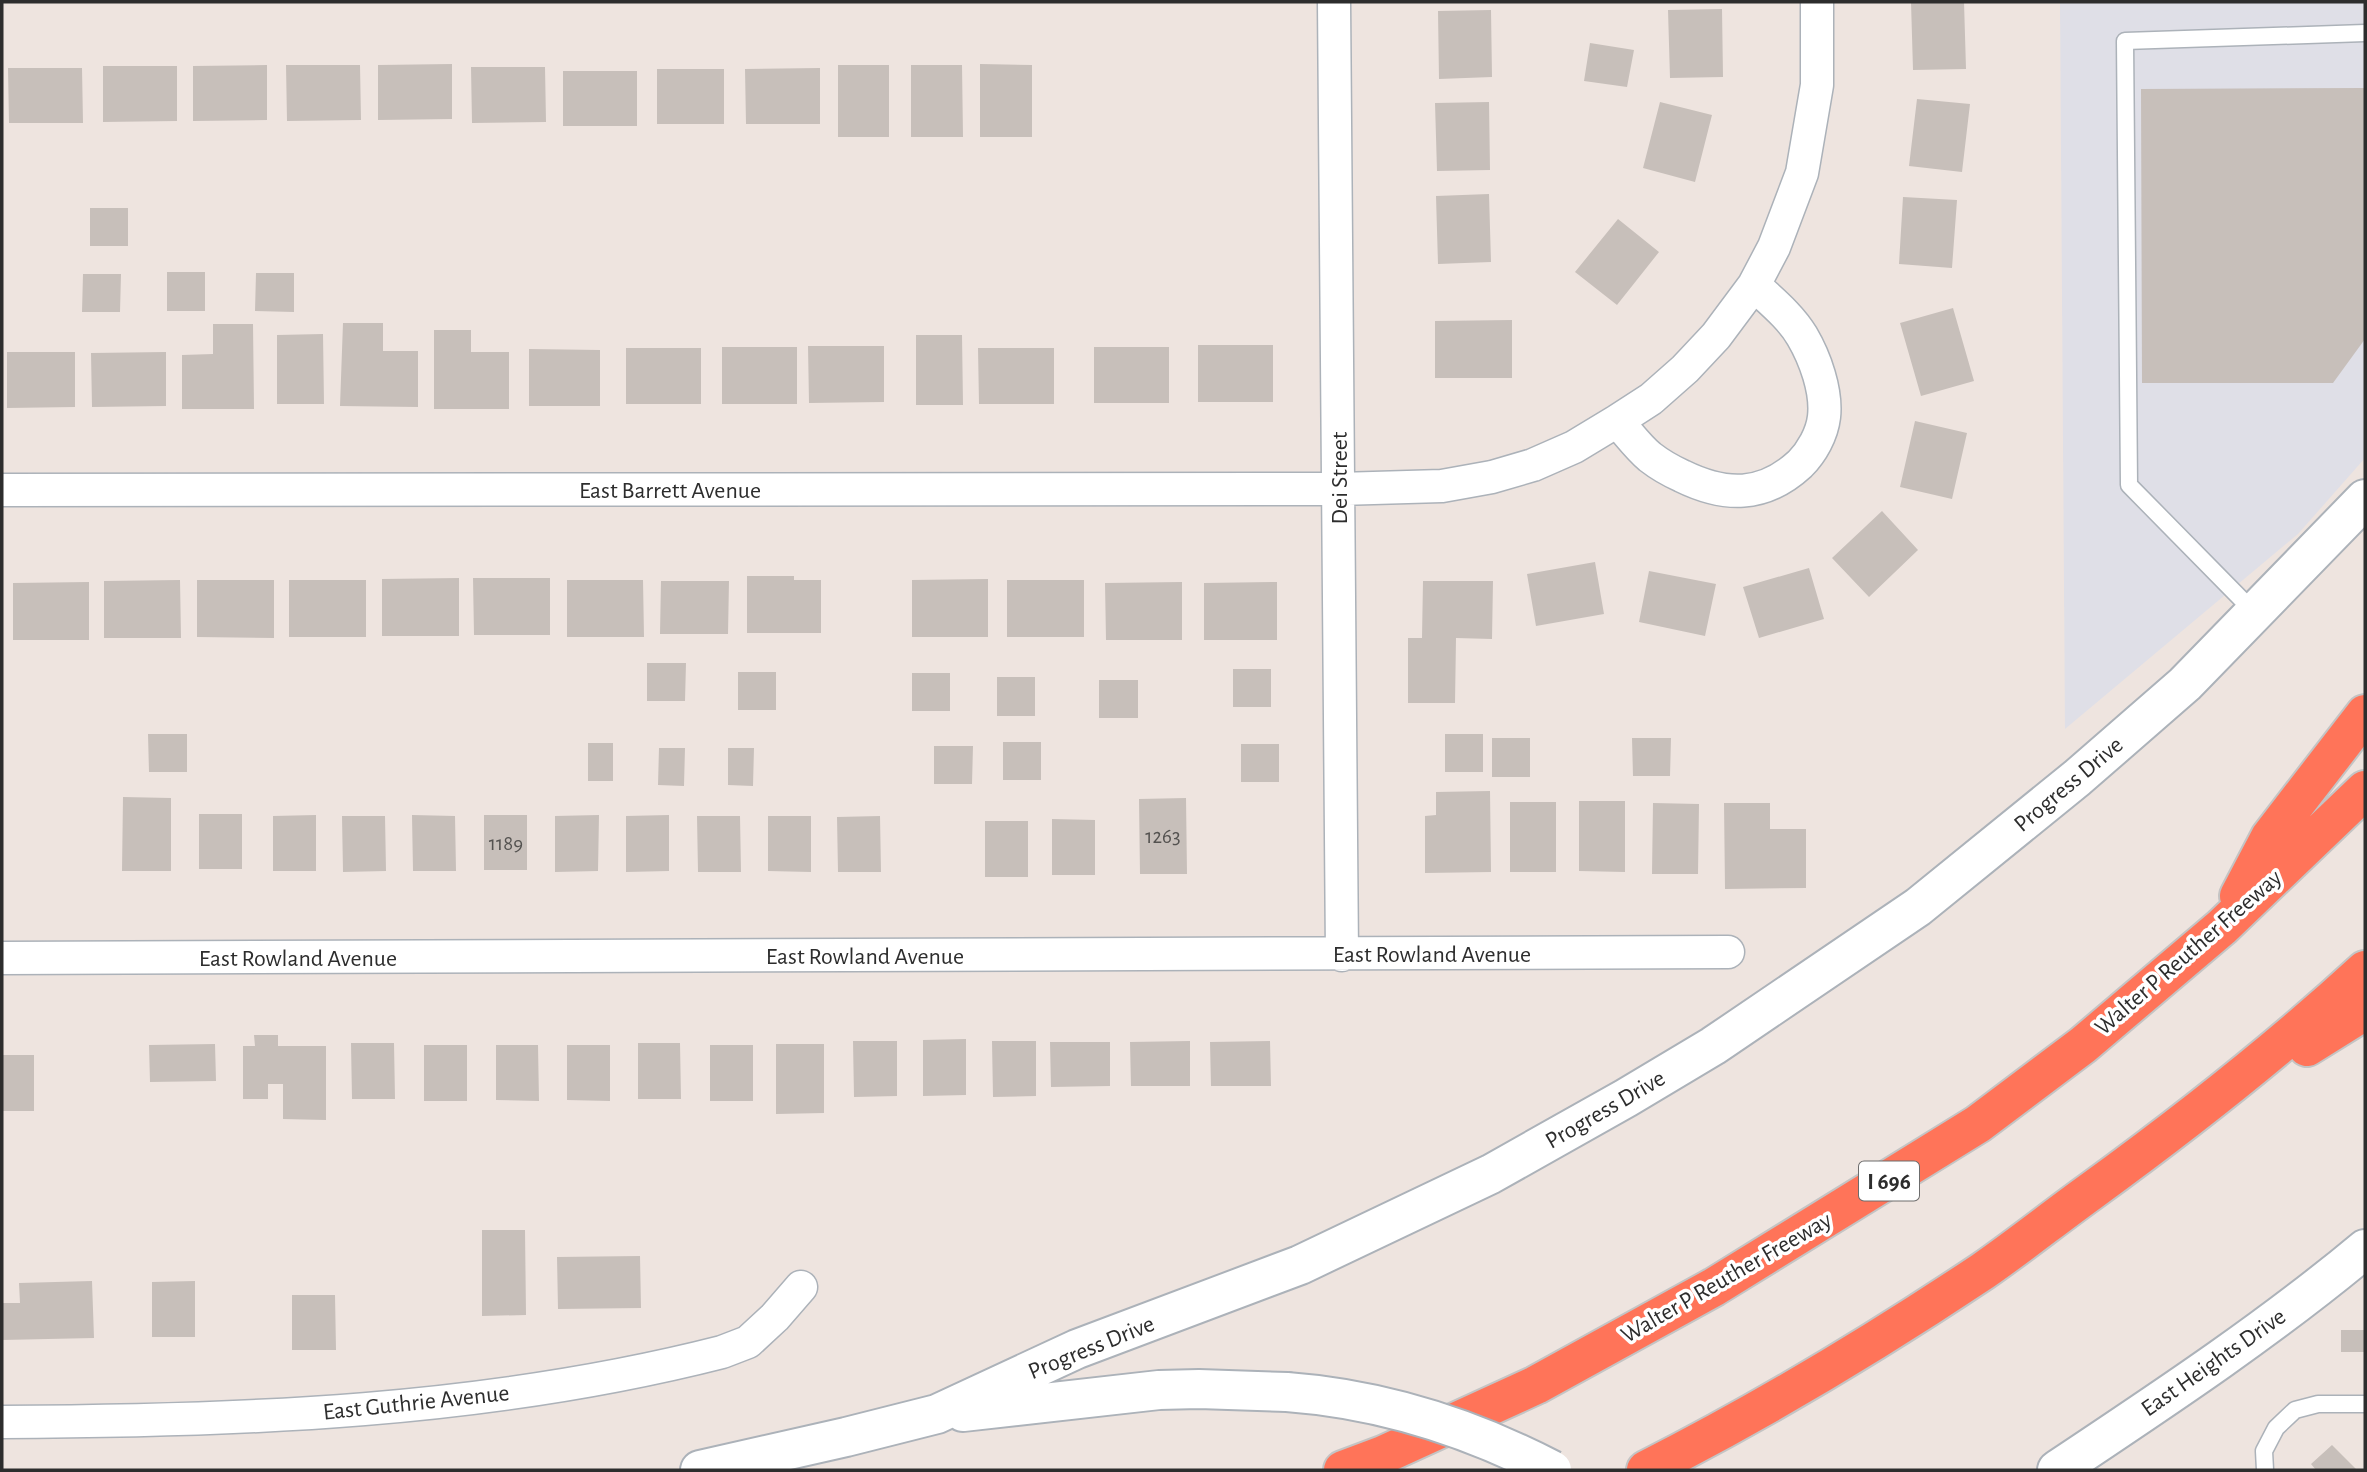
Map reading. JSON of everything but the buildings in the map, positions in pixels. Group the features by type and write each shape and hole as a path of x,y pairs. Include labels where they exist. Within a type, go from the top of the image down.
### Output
{"highway":[{"path":"2222,927 2270,837 2365,714"},
{"name":"Walter P Reuther Freeway","path":"1343,1470 1384,1455 1536,1385 1714,1287 1978,1124 2083,1045 2222,927 2365,790"},
{"path":"1646,1470 1756,1411 1875,1341 1984,1270 2194,1115 2313,1018 2365,970"},
{"path":"2194,1115 2365,1011"}],"main road":[{"name":"Progress Drive","path":"700,1470 936,1414 1077,1349 1300,1265 1491,1174 1713,1046 1918,907 2087,769 2185,684 2365,499"},
{"name":"East Heights Drive","path":"2057,1470 2154,1405 2325,1283 2365,1249"},
{"path":"936,1414 1199,1389 1324,1395 1359,1400 1410,1413 1476,1435 1552,1470"}],"street":[{"name":"Dei Street","path":"1334,2 1342,955"},
{"name":"East Barrett Avenue","path":"2,490 1339,489 1442,486 1492,477 1533,465 1574,447 1651,399 1685,369 1716,336 1754,285 1778,238 1802,173 1817,85 1817,2"},
{"path":"1617,421 1650,457 1672,471 1713,488 1736,491 1770,486 1806,458 1819,437 1824,417 1818,374 1801,335 1781,310 1754,285"},
{"name":"East Rowland Avenue","path":"2,958 1728,952"},
{"name":"East Guthrie Avenue","path":"2,1422 229,1418 423,1403 541,1389 689,1361 748,1342 801,1287"}],"lane":[{"path":"2255,614 2129,485 2125,41 2365,33"},
{"path":"2264,1470 2264,1451 2276,1428 2295,1410 2318,1404 2365,1404"}],"shaded area":[{"path":"2060,2 2365,2 2365,458 2298,534 2065,729"}]}
